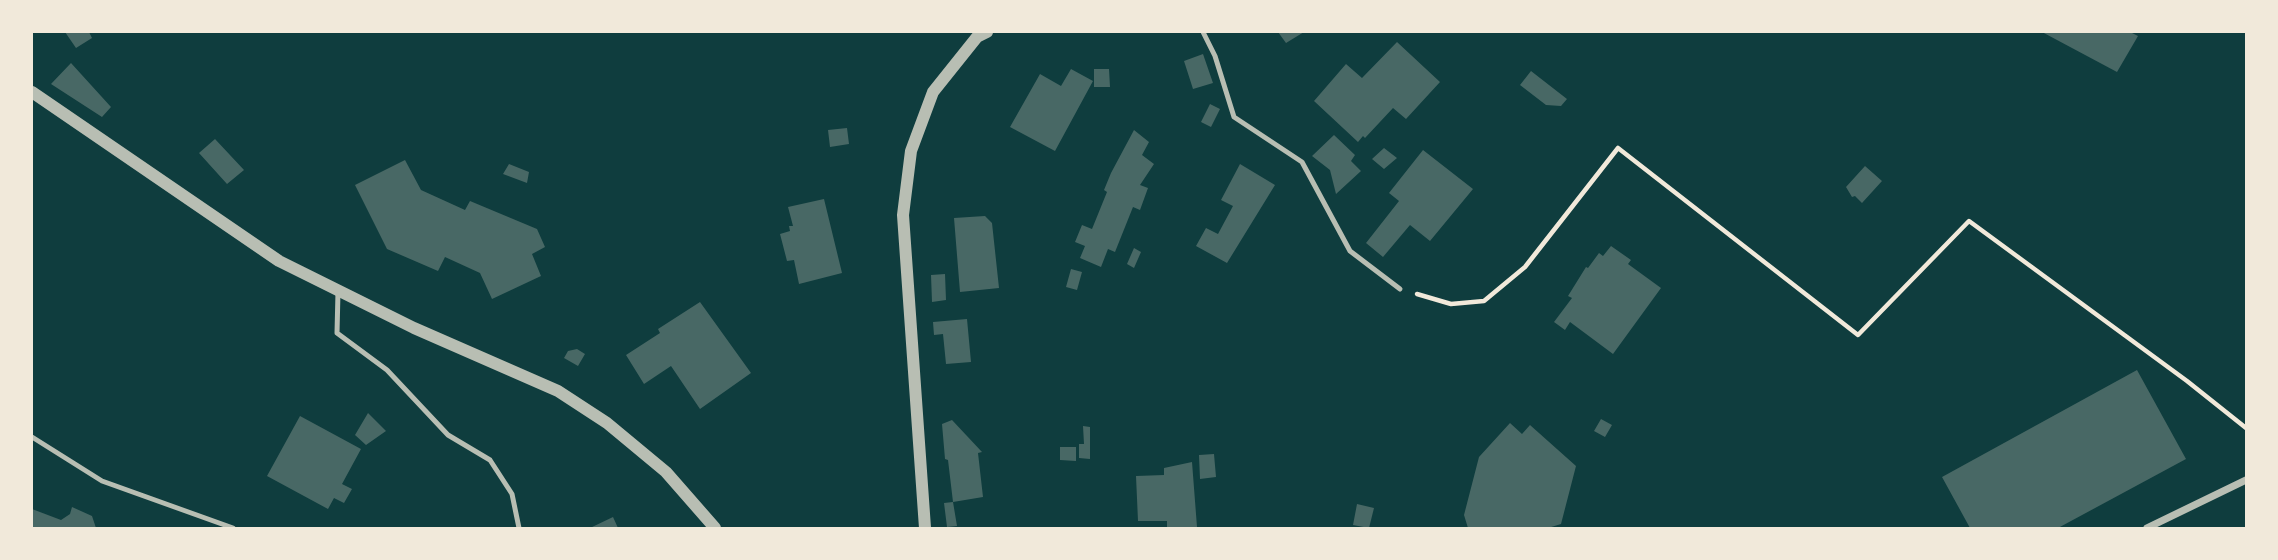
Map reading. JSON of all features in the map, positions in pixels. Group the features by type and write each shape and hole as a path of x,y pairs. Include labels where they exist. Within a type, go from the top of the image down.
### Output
{"street":[{"path":"925,528 903,215 911,151 933,92 978,33"},
{"path":"32,92 279,261 338,292 558,391 607,423 666,472 715,528"},
{"path":"2147,528 2246,480"}],"lane":[{"path":"1203,32 1215,56 1234,117 1302,162 1350,251 1401,289"},
{"path":"338,292 338,333 387,370 448,435 490,460 512,494 519,528"},
{"path":"32,437 102,481 233,528"}],"path":[{"path":"1401,289 1451,304 1484,301 1525,267 1618,148 1858,335 1969,221 2187,381 2246,429"}],"building":[{"path":"65,32 89,32 92,38 76,48"},
{"path":"1278,32 1304,32 1286,43"},
{"path":"2042,32 2130,32 2138,36 2117,72"},
{"path":"1397,42 1440,82 1406,119 1393,108 1358,142 1314,101 1346,64 1362,78"},
{"path":"1203,54 1213,83 1193,89 1184,61"},
{"path":"71,63 111,107 102,117 51,84"},
{"path":"1071,69 1093,81 1055,151 1010,127 1040,74 1061,86"},
{"path":"1094,69 1109,69 1110,87 1094,87"},
{"path":"1531,71 1567,99 1561,106 1546,105 1520,85"},
{"path":"1210,104 1220,109 1211,127 1201,122"},
{"path":"847,128 849,144 830,147 828,130"},
{"path":"1134,130 1149,142 1142,155 1154,164 1140,185 1148,188 1140,210 1133,207 1115,252 1108,249 1101,267 1080,258 1085,246 1075,242 1082,225 1092,229 1107,192 1104,190 1111,173"},
{"path":"1334,135 1355,155 1351,161 1361,171 1336,194 1330,170 1312,156"},
{"path":"215,139 244,170 227,184 199,153"},
{"path":"1384,148 1397,158 1384,169 1372,159"},
{"path":"1423,150 1473,189 1430,241 1410,225 1383,257 1366,243 1399,201 1389,193"},
{"path":"405,160 421,190 465,210 470,201 537,229 545,247 532,254 541,276 492,299 480,273 445,257 438,271 387,249 355,185"},
{"path":"509,164 529,172 527,183 503,174"},
{"path":"1240,164 1275,185 1227,263 1196,246 1206,228 1218,234 1233,206 1221,200"},
{"path":"1865,166 1882,181 1862,203 1855,196 1852,197 1846,187"},
{"path":"824,199 842,273 799,284 794,260 787,261 780,234 790,231 789,226 793,226 788,207"},
{"path":"985,216 992,223 999,288 960,292 954,218"},
{"path":"1611,246 1631,260 1628,264 1661,288 1613,354 1570,322 1565,330 1554,322 1572,298 1568,296 1586,267 1588,268 1599,253 1603,256"},
{"path":"1134,248 1141,252 1134,268 1127,264"},
{"path":"1071,269 1082,272 1077,290 1066,287"},
{"path":"945,274 946,300 932,302 931,275"},
{"path":"700,302 751,373 700,409 671,366 644,384 626,355 660,333 658,329"},
{"path":"967,319 971,362 946,364 943,334 934,335 933,322"},
{"path":"577,349 585,354 578,366 564,358 568,351"},
{"path":"2137,370 2186,459 2058,528 1970,528 1942,477"},
{"path":"368,413 386,431 366,445 355,435"},
{"path":"300,416 361,449 342,484 352,489 344,503 334,498 328,509 267,476"},
{"path":"1601,419 1612,425 1605,437 1594,431"},
{"path":"952,420 982,452 978,453 983,497 953,502 942,424"},
{"path":"1510,423 1522,434 1530,425 1576,466 1561,524 1548,528 1468,528 1464,515 1479,457"},
{"path":"1083,426 1090,427 1090,459 1079,458 1079,444 1084,444"},
{"path":"1060,447 1076,447 1076,461 1060,460"},
{"path":"1214,454 1216,477 1200,479 1199,455"},
{"path":"1192,462 1197,527 1167,528 1167,521 1138,521 1136,476 1164,475 1164,468"},
{"path":"953,502 957,526 947,527 944,503"},
{"path":"1357,504 1374,508 1369,528 1353,525"},
{"path":"72,507 92,516 96,528 32,528 32,509 61,520 70,514"},
{"path":"613,517 618,528 590,528"}]}
